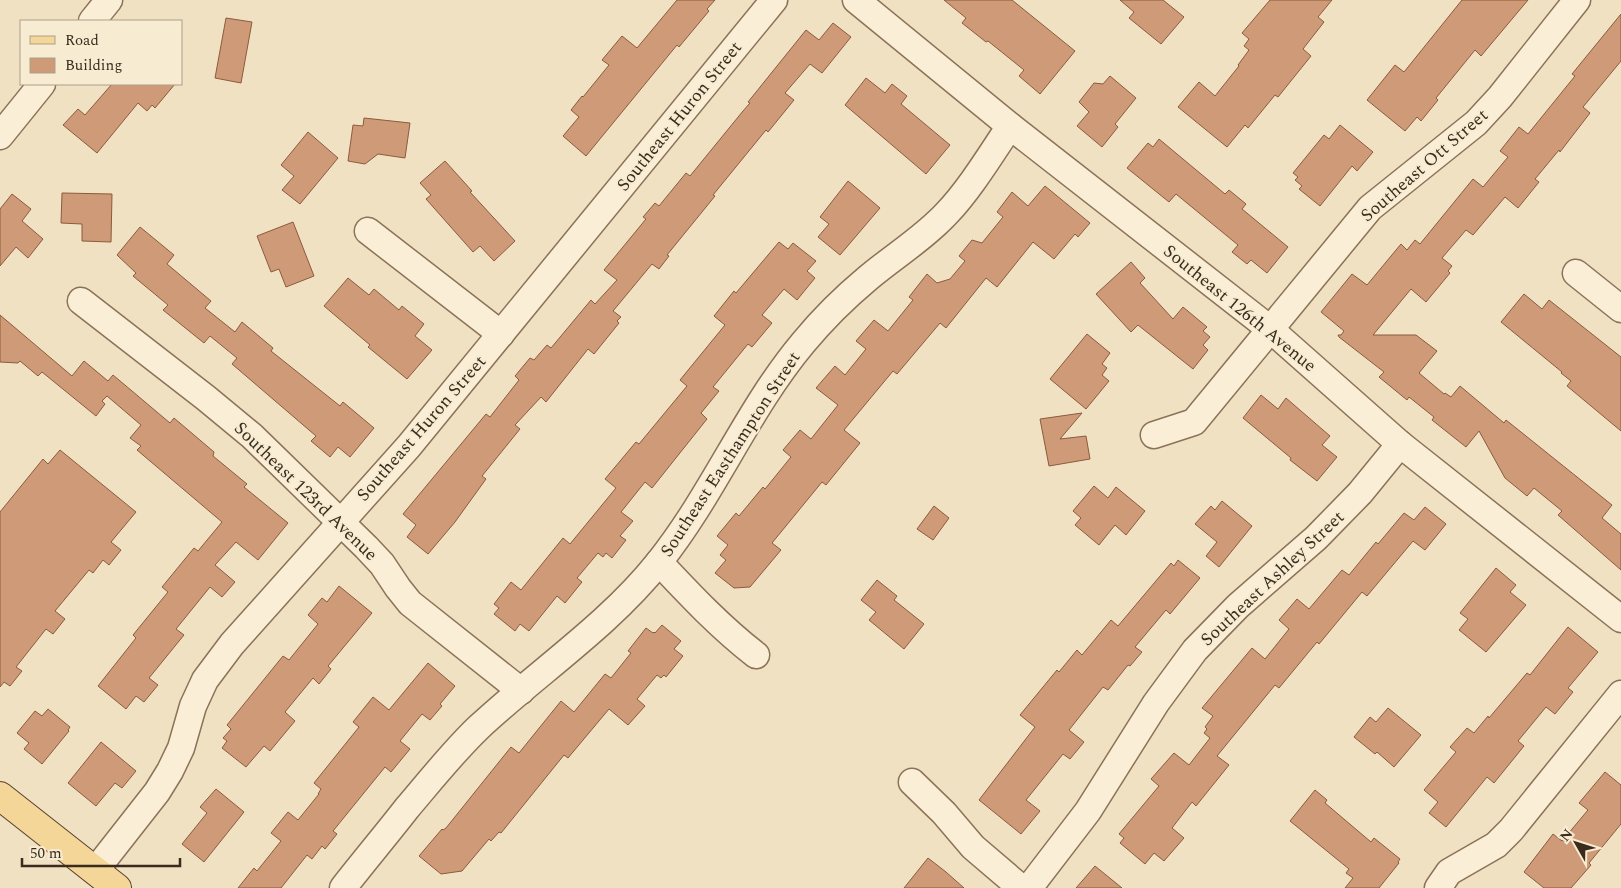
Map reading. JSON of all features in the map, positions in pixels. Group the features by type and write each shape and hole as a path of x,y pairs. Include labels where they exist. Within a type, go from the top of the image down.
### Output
{"main road":[{"path":"0,796 117,888"}],"street":[{"path":"93,20 109,0"},
{"name":"Southeast Huron Street","path":"95,870 157,792 170,771 181,748 194,706 205,680 232,644 409,446 774,0"},
{"name":"Southeast 126th Avenue","path":"856,0 1010,126 1270,329 1400,444 1621,619"},
{"name":"Southeast Ott Street","path":"1154,434 1194,422 1370,208 1476,122 1500,97 1577,0"},
{"path":"0,136 41,85"},
{"name":"Southeast Easthampton Street","path":"349,886 433,777 477,729 619,606 659,562 699,505 753,415 802,344 842,301 948,213 1010,126"},
{"path":"368,231 501,334"},
{"path":"1576,273 1621,309"},
{"name":"Southeast 123rd Avenue","path":"81,301 252,436 382,564 410,603 521,691"},
{"name":"Southeast Ashley Street","path":"1029,888 1088,811 1156,703 1196,650 1238,606 1316,538 1360,493 1400,444"},
{"path":"659,562 706,612 728,633 756,655"},
{"path":"1438,888 1449,872 1496,845 1511,830 1621,694"},
{"path":"912,782 944,813 973,847 1021,888"}],"building":[{"path":"677,0 715,0 707,9 709,11 679,47 677,45 586,156 563,136 579,117 571,110 609,65 602,60 622,36 637,48"},
{"path":"944,0 1012,0 1075,51 1040,94 1019,76 1024,70 962,23 966,18"},
{"path":"1120,0 1163,0 1184,17 1161,44 1129,18 1134,12"},
{"path":"1270,0 1332,0 1318,17 1324,22 1303,49 1311,56 1278,97 1275,95 1248,128 1245,125 1227,147 1178,107 1199,82 1215,96 1249,50 1244,46 1249,39 1242,33"},
{"path":"1462,0 1528,0 1481,56 1475,50 1436,98 1438,100 1421,121 1417,117 1405,131 1367,100 1395,65 1404,72"},
{"path":"1621,14 1621,61 1583,107 1590,113 1560,152 1559,150 1535,179 1539,182 1518,208 1505,197 1473,235 1466,230 1442,258 1452,266 1448,271 1450,273 1426,302 1411,289 1373,335 1416,335 1437,351 1419,373 1444,394 1451,397 1460,386 1504,423 1506,420 1612,505 1602,518 1621,534 1621,570 1558,515 1562,511 1534,488 1527,496 1505,478 1479,431 1466,447 1432,420 1434,417 1409,397 1407,400 1379,377 1384,372 1339,337 1338,335 1341,335 1344,331 1321,312 1352,274 1367,285 1401,244 1407,250 1415,240 1420,244 1473,179 1483,187 1508,157 1500,151 1519,127 1528,134 1575,76 1572,74"},
{"path":"226,18 252,22 241,83 215,78"},
{"path":"833,23 851,37 822,73 810,64 785,93 794,100 768,132 766,130 713,195 715,196 667,255 669,256 659,269 652,264 613,311 621,317 617,321 619,323 594,354 588,349 546,402 541,397 515,425 520,429 482,476 486,479 455,522 428,554 407,537 416,525 403,514 486,414 490,417 519,380 515,376 530,358 534,360 547,345 551,348 591,300 595,304 617,280 604,270 646,219 643,217 655,203 659,206 686,173 690,176 750,103 748,102 806,30 819,40"},
{"path":"1110,76 1136,98 1115,124 1118,127 1102,147 1077,126 1089,112 1079,102 1094,83 1103,84"},
{"path":"866,78 885,93 892,84 907,96 901,104 950,145 926,174 845,105"},
{"path":"111,85 174,85 155,108 152,105 147,111 138,103 97,153 63,125 78,109 85,115"},
{"path":"364,118 410,123 405,158 378,154 365,164 348,161 353,125 363,126"},
{"path":"1340,125 1373,152 1357,171 1352,166 1320,206 1299,189 1302,186 1295,180 1298,177 1293,173 1324,135 1329,139"},
{"path":"308,132 338,158 300,204 282,190 294,176 281,165"},
{"path":"1159,139 1225,194 1229,190 1246,204 1242,209 1288,247 1267,273 1251,260 1247,264 1232,252 1238,245 1176,194 1169,202 1127,168 1148,143 1153,147"},
{"path":"445,161 472,191 470,192 515,241 494,261 480,246 473,252 426,199 431,195 420,183"},
{"path":"848,181 880,208 840,255 818,237 829,224 820,217"},
{"path":"1045,186 1090,223 1078,237 1075,234 1054,259 1033,242 997,287 986,278 946,328 940,323 897,374 893,371 844,430 860,443 826,485 822,482 772,543 781,550 750,587 734,588 715,573 726,560 720,555 728,545 717,536 736,513 739,516 763,487 765,489 791,457 783,450 800,430 811,439 838,405 816,388 835,366 845,375 866,349 856,341 874,320 888,331 913,300 909,297 927,274 937,283 950,279 965,261 959,256 972,240 982,243 1003,217 997,212 1012,192 1028,206"},
{"path":"62,193 112,194 111,242 82,241 82,224 61,223"},
{"path":"12,194 31,209 22,221 43,239 28,258 16,247 0,266 0,209"},
{"path":"293,222 314,276 286,287 279,269 271,272 257,236"},
{"path":"140,227 174,255 167,264 211,301 205,308 235,332 242,322 273,348 271,351 340,406 343,402 374,428 350,457 338,447 330,457 311,441 316,436 232,364 237,358 210,336 204,343 163,310 168,305 133,276 136,273 117,255"},
{"path":"779,242 788,249 793,243 816,261 807,271 815,278 797,300 784,289 762,315 772,323 752,347 748,344 713,387 719,391 701,413 707,419 652,488 645,482 621,512 633,521 620,536 626,540 612,558 606,553 603,557 598,553 577,578 582,582 565,603 557,596 529,631 520,624 515,631 494,614 499,608 494,604 511,582 521,590 563,538 570,544 616,488 605,479 636,442 639,444 687,386 680,380 725,325 714,316"},
{"path":"1131,262 1145,278 1140,283 1173,319 1183,307 1207,327 1203,331 1210,337 1203,345 1208,350 1193,369 1138,325 1131,332 1096,294"},
{"path":"348,278 369,295 374,289 399,310 402,306 424,324 415,336 432,350 407,379 368,347 370,345 324,306"},
{"path":"1524,294 1542,309 1549,300 1621,357 1621,431 1567,386 1571,381 1562,372 1501,322"},
{"path":"0,315 72,376 84,361 108,381 113,375 170,423 174,418 214,452 213,456 247,484 244,487 288,523 258,560 236,542 215,565 235,582 222,597 210,587 176,629 184,635 149,678 158,685 144,702 136,696 126,709 98,686 136,638 133,635 168,592 162,587 194,548 198,551 222,522 137,450 141,446 130,438 141,425 107,396 102,401 105,404 96,416 42,372 38,376 20,361 18,363 0,362"},
{"path":"1087,334 1110,353 1102,364 1107,368 1102,375 1109,381 1086,409 1050,379"},
{"path":"1261,395 1278,409 1286,398 1330,436 1322,445 1337,457 1317,481 1290,460 1291,458 1243,418"},
{"path":"1082,413 1060,439 1086,436 1090,459 1049,466 1040,419"},
{"path":"60,450 136,512 111,542 121,550 109,565 103,560 93,573 89,570 55,611 65,619 53,634 46,629 16,667 22,671 10,686 4,682 0,687 0,512 43,459 48,464"},
{"path":"1094,486 1108,498 1116,487 1145,511 1126,535 1115,525 1099,545 1075,525 1081,518 1073,511"},
{"path":"1222,501 1252,526 1219,567 1206,556 1217,542 1195,524 1211,506 1215,510"},
{"path":"934,506 949,518 933,540 917,529"},
{"path":"1425,507 1446,524 1425,550 1413,541 1367,596 1362,592 1279,688 1275,685 1217,756 1229,765 1196,806 1192,802 1172,828 1184,838 1164,861 1154,853 1145,864 1120,843 1124,838 1119,834 1159,786 1151,779 1174,753 1189,765 1210,738 1204,733 1207,729 1205,727 1213,716 1202,708 1252,648 1265,659 1289,629 1279,620 1297,599 1309,609 1342,570 1349,575 1376,542 1378,544 1404,513 1414,520"},
{"path":"1178,560 1200,578 1170,614 1166,610 1135,647 1142,652 1130,666 1128,665 1108,690 1103,687 1069,730 1084,742 1070,759 1063,754 1026,800 1040,811 1021,834 979,800 1035,727 1020,715 1057,670 1059,672 1077,650 1082,655 1111,620 1118,626 1171,563 1174,566"},
{"path":"1496,568 1516,585 1510,592 1526,605 1486,652 1459,630 1468,619 1460,613"},
{"path":"877,580 897,596 894,600 924,624 904,649 869,620 876,612 861,600"},
{"path":"339,586 372,613 328,666 331,669 319,684 313,678 285,712 295,721 270,751 264,746 246,767 222,748 227,741 223,738 231,729 227,725 283,656 289,660 318,624 308,615 322,598 327,602"},
{"path":"662,625 681,641 674,649 683,656 666,677 664,675 661,678 657,675 637,699 645,706 628,725 609,709 568,758 564,755 501,833 499,832 491,841 489,839 462,871 441,874 419,856 442,829 446,828 511,747 519,753 561,701 574,712 605,674 611,678 631,653 628,651 646,628 655,633"},
{"path":"1568,627 1598,652 1568,688 1573,692 1555,714 1546,707 1518,741 1524,746 1494,783 1487,777 1446,827 1429,813 1438,802 1424,790 1456,752 1450,747 1467,728 1474,733 1488,716 1489,718 1527,673 1530,675"},
{"path":"428,663 455,686 430,720 422,714 400,741 410,749 391,772 385,767 333,831 337,834 325,849 322,846 312,859 307,855 281,888 238,888 254,868 257,871 281,841 271,833 288,812 298,820 319,794 321,789 314,783 359,727 353,722 373,697 389,710"},
{"path":"1388,708 1421,735 1394,767 1377,752 1375,754 1354,737 1370,717 1376,722"},
{"path":"48,709 70,727 69,731 42,764 24,749 29,743 17,733 35,711 42,716"},
{"path":"101,742 136,771 122,788 115,783 96,806 68,783"},
{"path":"1605,772 1621,785 1621,824 1589,863 1591,865 1571,888 1544,888 1524,872 1553,834 1562,841 1588,810 1579,803"},
{"path":"216,789 244,812 204,862 182,844 207,813 200,807"},
{"path":"1315,790 1327,800 1325,803 1371,842 1374,838 1400,859 1399,863 1379,888 1345,888 1353,878 1346,873 1349,869 1290,821"},
{"path":"928,858 946,872 964,888 904,888"},
{"path":"1095,866 1122,888 1076,888"}]}
